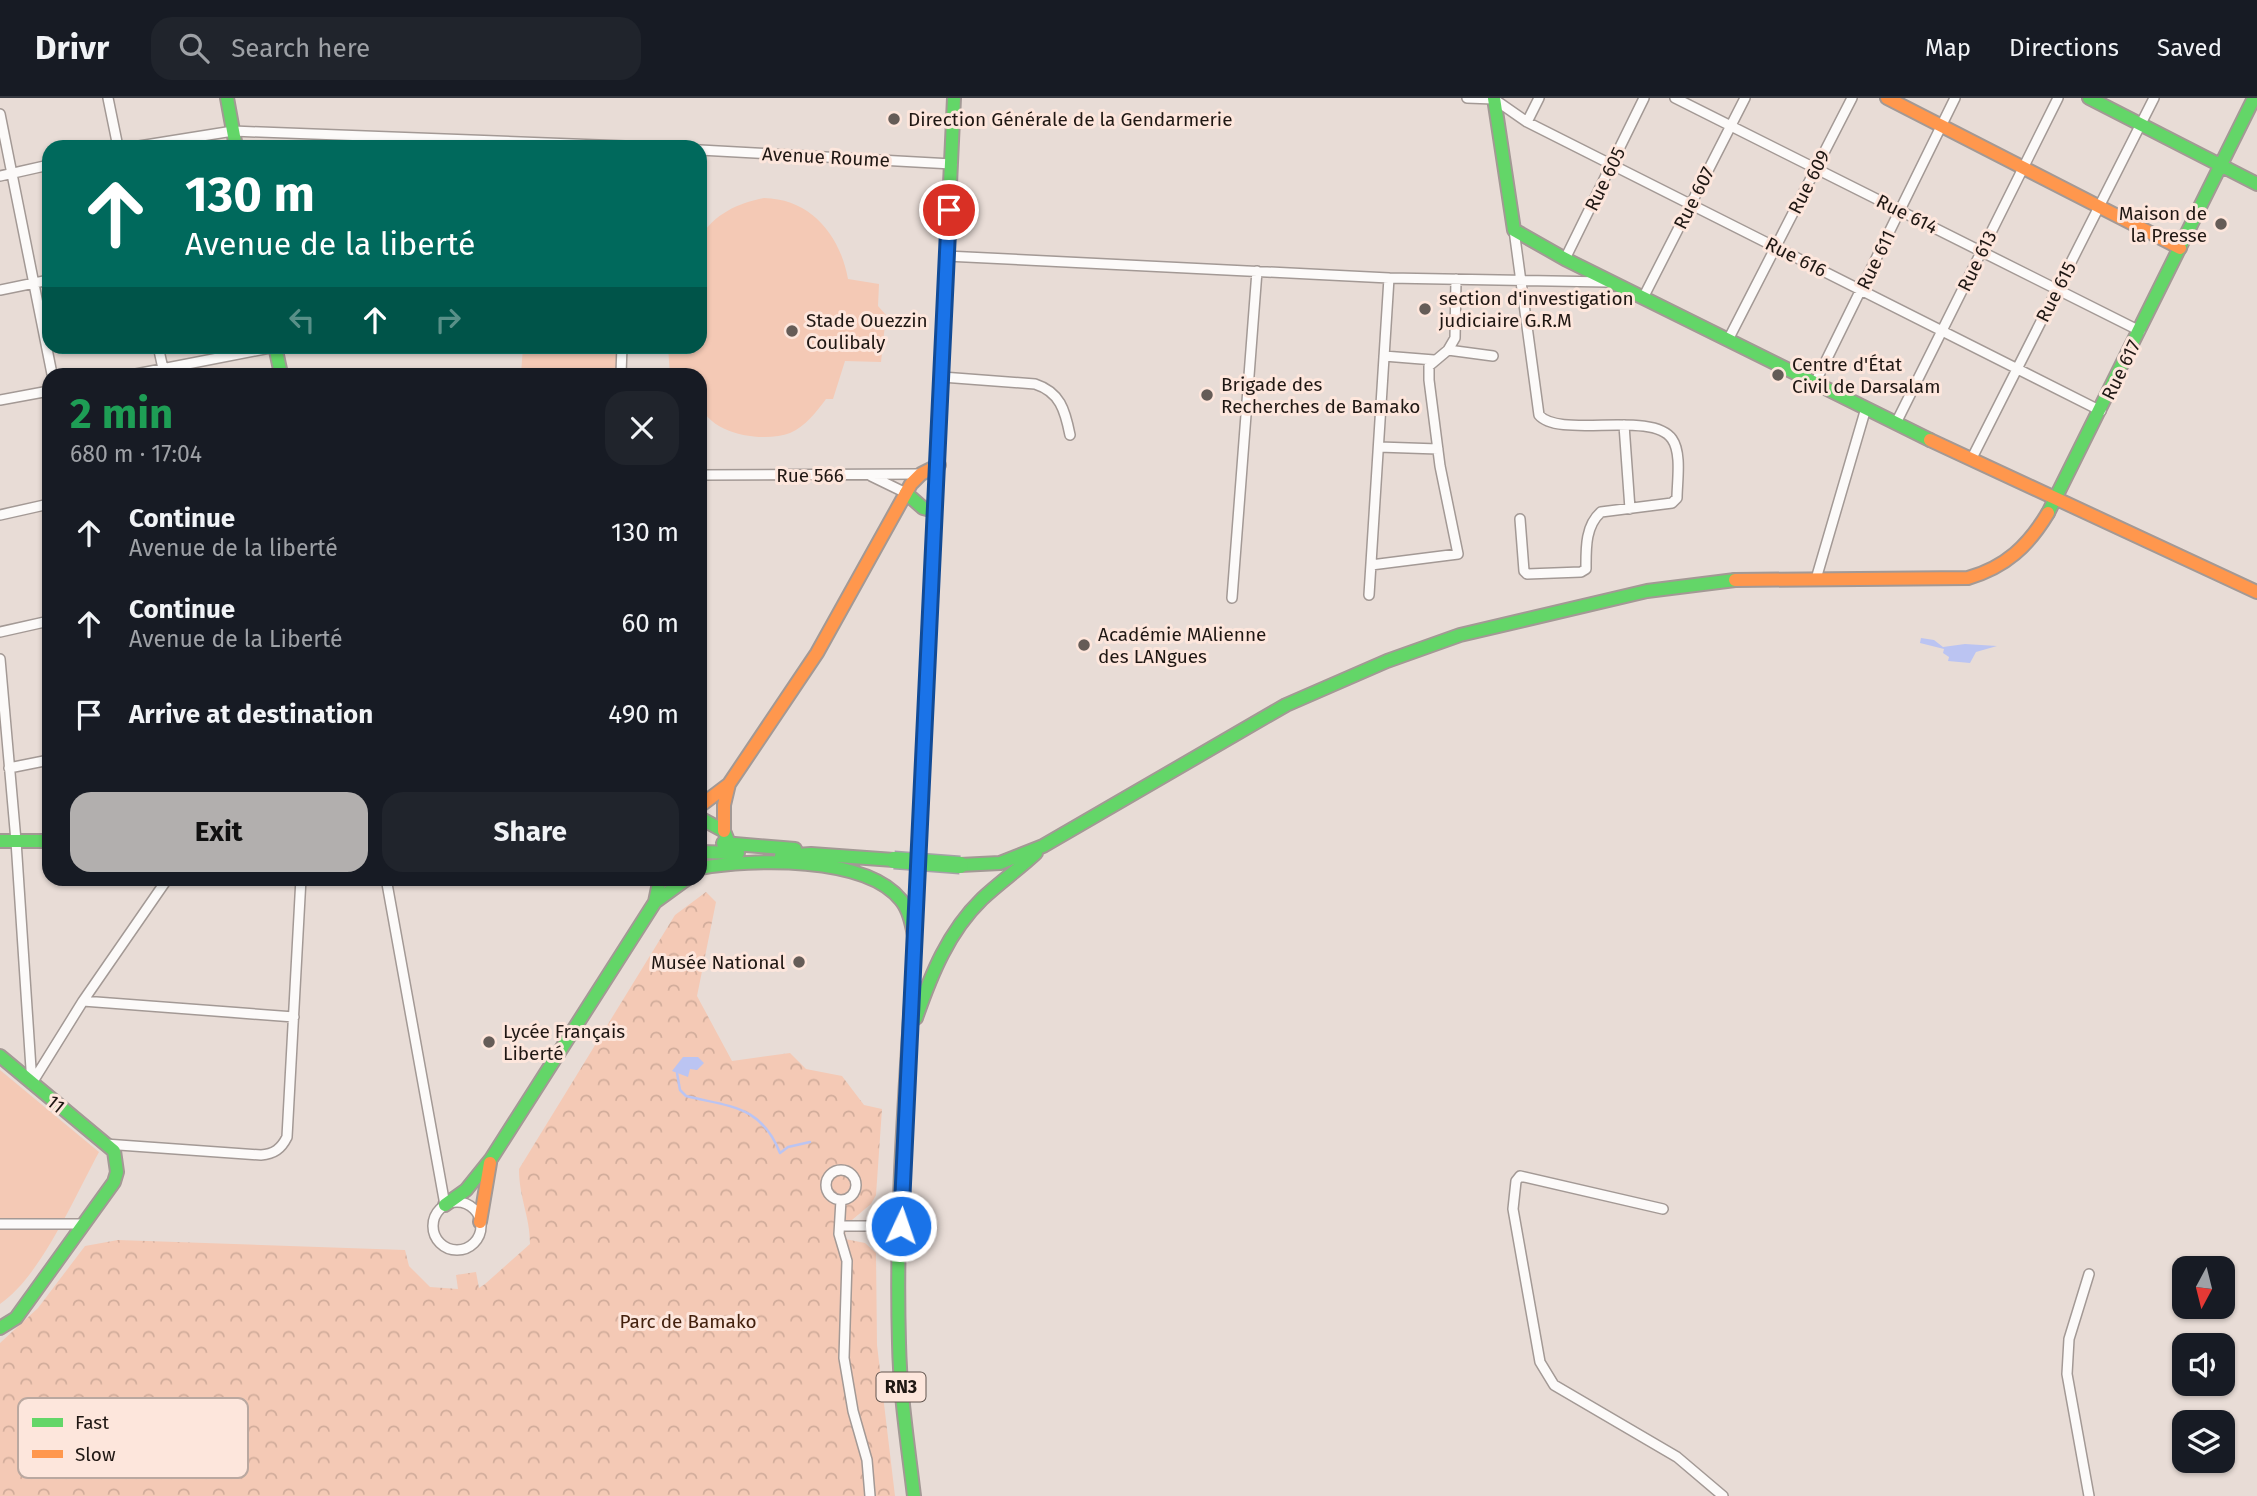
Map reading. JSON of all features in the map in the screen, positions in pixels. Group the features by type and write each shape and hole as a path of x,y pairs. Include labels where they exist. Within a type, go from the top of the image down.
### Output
{"main road":[{"path":"226,98 234,139"},
{"path":"910,1037 939,465 954,98"},
{"path":"1887,98 2180,248"},
{"path":"2089,98 2257,184"},
{"name":"Rue 617","path":"1042,846 1286,705 1387,661 1460,635 1647,591 1758,578 1932,581 1968,579 1992,571 2012,558 2032,539 2056,500 2254,98"},
{"path":"1494,99 1514,230 1565,259 1971,460 2257,592"},
{"path":"707,801 729,784 817,653 906,493 921,474 939,465"},
{"path":"906,493 923,508 935,511"},
{"path":"726,842 724,805 729,784"},
{"path":"707,824 726,842"},
{"path":"8,841 42,841"},
{"path":"707,841 797,849 811,854 960,865 1000,863 1042,846"},
{"path":"707,859 726,842"},
{"path":"910,1037 931,975 954,932 982,899 1042,846"},
{"path":"707,864 738,862 844,870 863,874 899,897 907,911 915,940"},
{"path":"445,1205 466,1190 491,1159 655,902 658,886"},
{"path":"655,902 677,886"},
{"name":"RN3","path":"910,1037 901,1226 902,1403 914,1496"},
{"name":"11","path":"0,1056 109,1147"},
{"path":"0,1328 16,1318 114,1182 117,1172 109,1147"},
{"path":"480,1222 491,1159"}],"street":[{"path":"108,98 117,140"},
{"path":"1467,98 1494,99"},
{"path":"1527,122 1539,98"},
{"name":"Rue 605","path":"1565,259 1644,98"},
{"name":"Rue 614","path":"1675,98 2140,331"},
{"name":"Rue 607","path":"1643,298 1745,98"},
{"name":"Rue 609","path":"1728,340 1852,98"},
{"name":"Rue 611","path":"1815,383 1955,98"},
{"name":"Rue 613","path":"1896,423 2058,98"},
{"name":"Rue 615","path":"1971,460 2154,98"},
{"name":"Rue 616","path":"1494,99 1527,122 2101,411"},
{"path":"0,114 42,323"},
{"path":"234,139 284,140"},
{"name":"Avenue Roume","path":"707,150 952,164"},
{"path":"0,176 42,167"},
{"path":"1514,230 1539,415 1550,424 1624,425 1664,432 1672,438 1676,448 1675,502 1601,512 1595,517 1587,541 1586,569 1581,572 1527,574 1524,571 1520,519"},
{"path":"946,256 1389,278 1612,282"},
{"path":"1231,598 1257,271"},
{"path":"1369,595 1389,278"},
{"path":"1371,565 1458,554 1438,449 1429,366 1448,350 1456,327 1456,279"},
{"path":"0,290 42,281"},
{"path":"1448,350 1493,356"},
{"path":"181,368 241,354"},
{"path":"1384,356 1434,360"},
{"path":"942,377 1035,384 1049,389 1059,400 1070,435"},
{"path":"0,400 42,392"},
{"path":"1816,579 1866,408"},
{"path":"1624,425 1630,509"},
{"path":"1378,447 1438,449"},
{"name":"Rue 566","path":"707,475 921,474"},
{"path":"869,475 906,493"},
{"path":"0,515 42,506"},
{"path":"0,632 42,623"},
{"path":"0,659 9,768 8,841 32,1084"},
{"path":"9,768 42,761"},
{"path":"32,1084 83,1002 163,886"},
{"path":"109,1147 261,1155 276,1151 287,1137 301,886"},
{"path":"387,886 445,1205"},
{"path":"83,1002 295,1017"},
{"path":"1663,1209 1520,1176 1516,1181 1513,1209 1540,1362 1554,1385 1677,1457 1723,1496"},
{"path":"841,1200 839,1226 847,1261 846,1377 867,1460 870,1496"},
{"path":"453,1202 471,1207 480,1222 474,1242 462,1249 448,1248 437,1239 433,1226 437,1213 445,1205 453,1202"},
{"path":"0,1224 84,1224"},
{"path":"839,1226 901,1226"},
{"path":"2089,1496 2067,1374 2069,1339 2090,1274"}],"green space":[{"name":"Stade Ouezzin Coulibaly","path":"764,198 781,200 809,212 830,234 844,263 848,279 879,284 878,306 886,315 881,362 845,361 833,399 826,399 801,427 779,436 738,434 713,422 707,415 707,368 670,368 669,354 707,354 707,229 727,211"},
{"path":"522,354 618,354 617,368 521,368"},
{"name":"Parc de Bamako","path":"706,892 716,902 697,996 732,1061 790,1053 806,1069 842,1076 864,1105 882,1109 876,1195 871,1204 846,1225 845,1239 865,1243 876,1253 877,1345 895,1496 0,1496 0,1343 38,1308 85,1246 118,1240 405,1250 409,1266 430,1287 458,1289 456,1275 476,1272 479,1288 485,1284 530,1244 519,1169 675,915"},
{"path":"0,1070 99,1152 43,1255 15,1291 0,1304"}],"water":[{"path":"1921,638 1934,640 1943,647 1965,644 1997,646 1976,652 1970,663 1948,661 1949,657 1943,653 1944,649 1920,643"},
{"path":"683,1057 698,1057 704,1063 697,1070 690,1069 688,1077 672,1071"}],"waterway":[{"path":"677,1073 680,1090 686,1096 730,1106 754,1117 772,1137 780,1153 788,1147 810,1142"}],"traffic: fast":[{"path":"227,98 235,140"},
{"path":"927,681 954,98"},
{"path":"1494,98 1514,230 1565,259 1930,440"},
{"path":"2089,98 2257,184"},
{"path":"2048,513 2254,98"},
{"path":"277,354 280,368"},
{"path":"906,493 923,508 935,511"},
{"path":"960,865 1000,863 1043,846 1286,705 1387,661 1460,635 1647,591 1735,580"},
{"path":"707,822 724,831 729,843"},
{"path":"0,841 42,841"},
{"path":"723,843 795,849"},
{"path":"707,852 738,853"},
{"path":"916,1018 935,970 959,925 982,899 1036,853"},
{"path":"781,856 811,854 894,860"},
{"path":"894,860 960,865"},
{"path":"707,867 777,862 835,868 862,875 884,885 901,900 909,914 915,940 903,1141 898,1292 901,1382 914,1496"},
{"path":"445,1205 466,1190 491,1159 655,902 658,886"},
{"path":"655,902 677,886"},
{"path":"0,1056 114,1151 117,1172 114,1182 16,1318 0,1328"}],"traffic: slow":[{"path":"1887,98 2180,248"},
{"path":"1930,440 2257,592"},
{"path":"707,801 729,784 817,653 911,484 921,474 939,465"},
{"path":"1735,580 1968,578 1994,568 2015,554 2048,513"},
{"path":"915,929 927,681"},
{"path":"724,831 724,805 729,784"},
{"path":"480,1222 490,1163"}],"place":[{"name":"Direction Générale de la Gendarmerie","path":"894,119"},
{"name":"Maison de la Presse","path":"2221,224"},
{"name":"section d'investigation judiciaire G.R.M","path":"1425,309"},
{"name":"Stade Ouezzin Coulibaly","path":"792,331"},
{"name":"Centre d'État Civil de Darsalam","path":"1778,375"},
{"name":"Brigade des Recherches de Bamako","path":"1207,395"},
{"name":"Académie MAlienne des LANgues","path":"1084,645"},
{"name":"Musée National","path":"799,962"},
{"name":"Lycée Français Liberté","path":"489,1042"}],"route":[{"path":"901,1226 949,210"}]}
